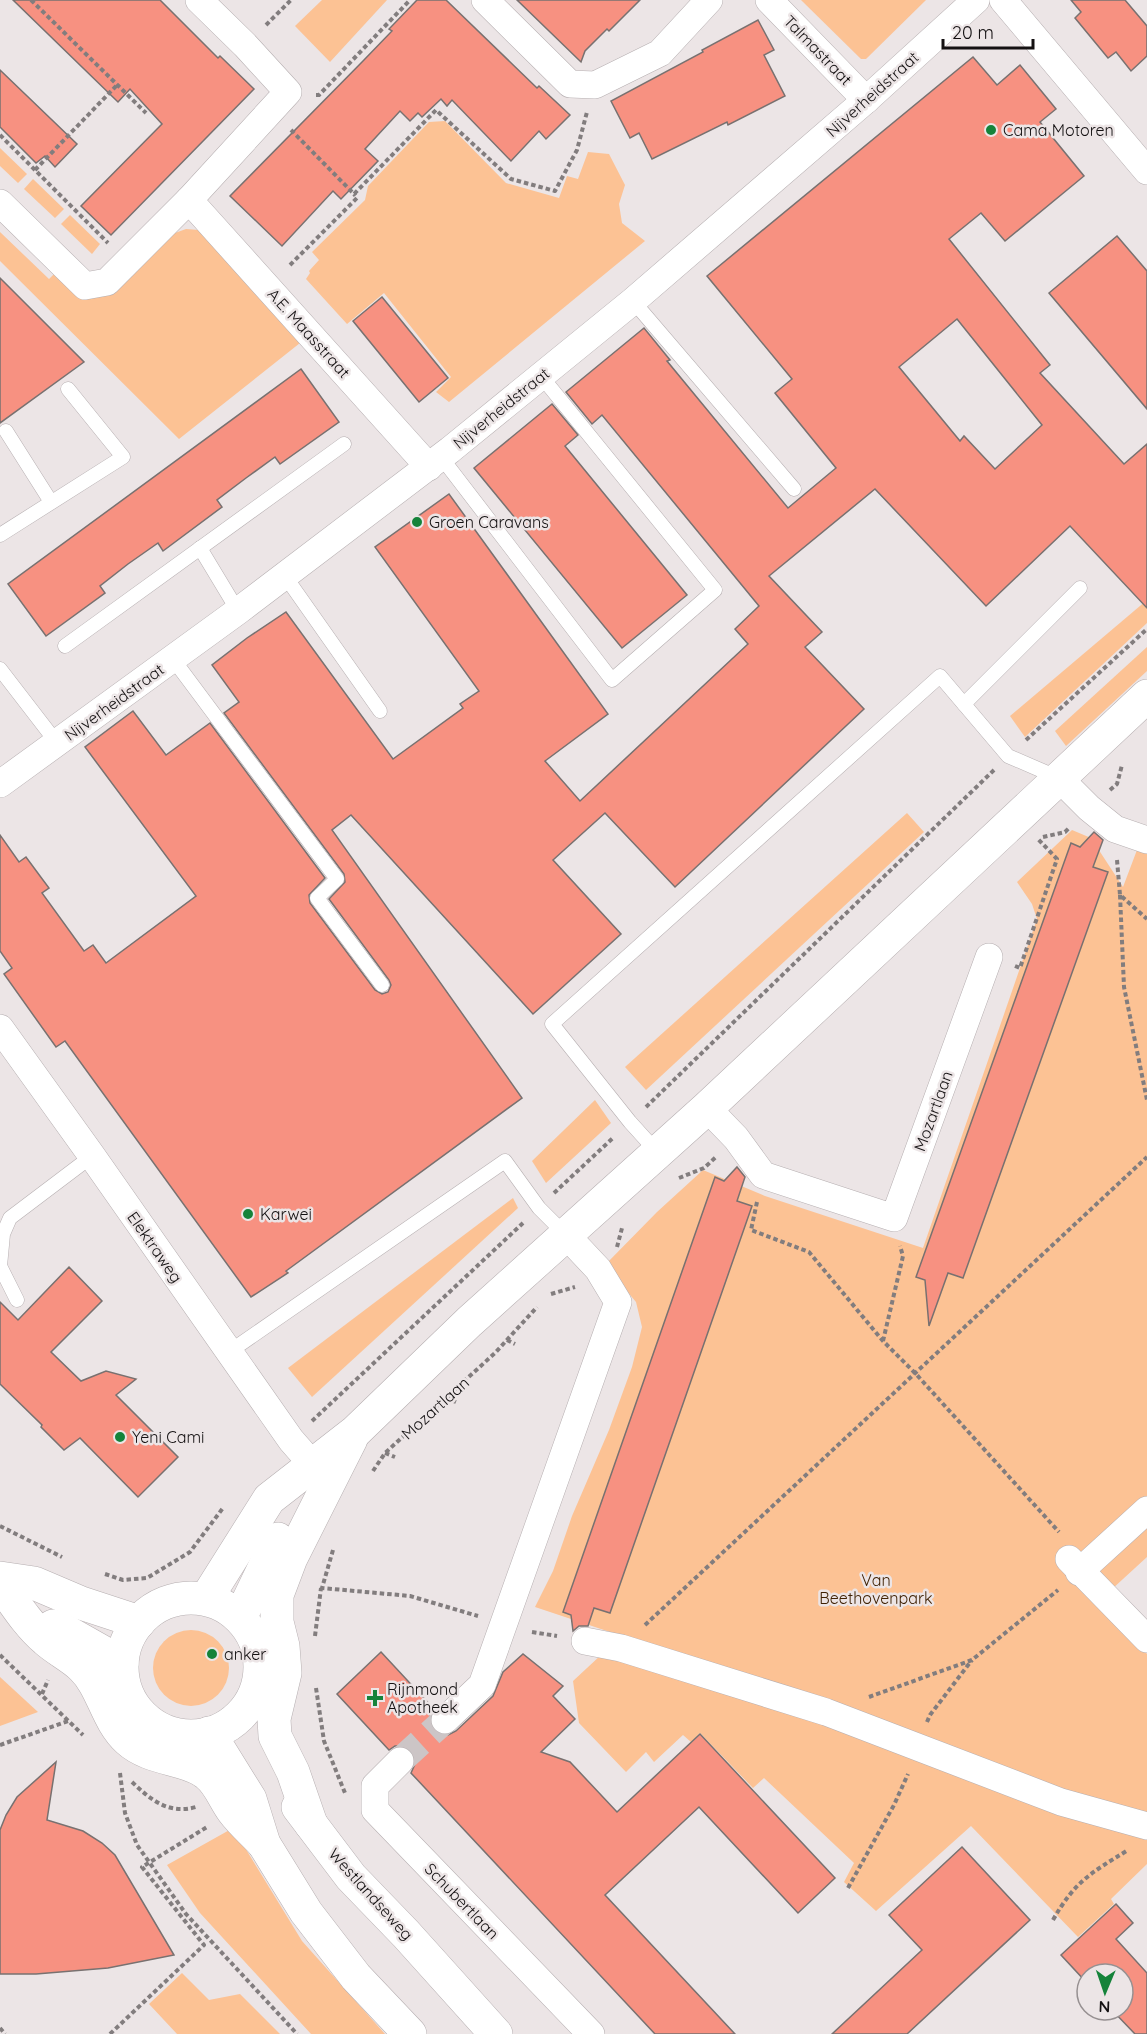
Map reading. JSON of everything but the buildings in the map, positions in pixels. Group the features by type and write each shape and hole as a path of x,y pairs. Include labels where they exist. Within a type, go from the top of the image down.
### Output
{"main road":[{"path":"206,1599 268,1499 355,1432 469,1322 707,1108 1147,696"},
{"path":"311,1824 293,1772 275,1736 274,1719 285,1673 283,1646 277,1622 277,1595 291,1558 355,1432"},
{"path":"240,1618 312,1464"},
{"path":"0,1578 34,1583 81,1603 139,1622"},
{"path":"0,1583 45,1640 83,1668 96,1687 117,1728 128,1740 150,1754 195,1766 207,1774 232,1810 264,1844 306,1912 356,1977 410,2034"},
{"path":"187,1598 206,1599 225,1606 240,1618 252,1634 260,1670 253,1698 242,1713 227,1726 193,1736 162,1729 136,1709 123,1679 122,1663 127,1641 139,1622 153,1610 169,1602 187,1598"},
{"path":"26,1618 69,1633 122,1663"},
{"name":"Westlandseweg","path":"242,1713 278,1781 351,1877 496,2034"},
{"path":"209,1733 250,1800 264,1844"}],"street":[{"path":"0,203 86,286 106,282 189,200 280,101 245,45 199,0"},
{"path":"484,0 570,84 594,85 660,53 709,0"},
{"name":"Talmastraat","path":"769,0 866,100"},
{"name":"Nijverheidstraat","path":"0,784 238,611 435,462 633,301 866,100 976,0"},
{"path":"1003,0 1147,171"},
{"name":"A.E. Maasstraat","path":"189,200 435,462"},
{"path":"1059,778 1089,808 1115,829 1147,840"},
{"name":"Mozartlaan","path":"894,1218 988,957"},
{"name":"Elektraweg","path":"0,1028 291,1440 312,1464"},
{"path":"707,1108 736,1138 763,1174 894,1218"},
{"path":"445,1720 482,1685 618,1302 598,1269 567,1236"},
{"path":"1147,1510 1074,1565 1147,1639"},
{"path":"585,1641 621,1648 826,1712 1061,1802 1140,1836"},
{"name":"Schubertlaan","path":"400,1761 375,1786 375,1810 591,2034"}],"lane":[{"path":"633,301 794,489"},
{"path":"435,462 612,680 715,590 541,376"},
{"path":"0,535 123,457 68,389"},
{"path":"6,431 51,502"},
{"path":"65,646 344,444"},
{"path":"200,548 238,611"},
{"path":"285,576 380,711"},
{"path":"964,704 1080,588"},
{"path":"172,659 337,879 317,898 382,985"},
{"path":"0,669 57,743"},
{"path":"658,1153 630,1122 552,1024 940,675 1008,756 1059,778"},
{"path":"17,1300 0,1266 3,1234 10,1218 92,1156"},
{"path":"229,1352 505,1161 539,1208 567,1236"}],"path":[{"path":"31,0 146,113"},
{"path":"245,45 291,0"},
{"path":"290,265 357,198 280,101 319,95 410,0"},
{"path":"35,170 117,85"},
{"path":"354,194 436,110 511,179 555,191 577,150 594,85"},
{"path":"0,135 108,243 86,286"},
{"path":"291,1440 630,1122 1008,756 1147,629"},
{"path":"1089,808 1117,784 1124,758"},
{"path":"1115,829 1124,987 1147,1100"},
{"path":"988,957 1020,968 1057,859 1038,839"},
{"path":"1120,895 1147,919"},
{"path":"621,1648 1147,1157"},
{"path":"763,1174 751,1230 809,1252 883,1341 916,1374 1068,1542 1074,1565 972,1660 826,1712"},
{"path":"883,1341 903,1256 894,1218"},
{"path":"546,1299 553,1293 578,1287 598,1269"},
{"name":"Mozartlaan","path":"370,1476 386,1453 495,1353 538,1306"},
{"path":"507,1340 515,1344"},
{"path":"446,1398 456,1402"},
{"path":"386,1453 395,1457"},
{"path":"0,1526 67,1560"},
{"path":"336,1543 322,1588 410,1596 530,1631 585,1641"},
{"path":"0,1655 68,1720 0,1745"},
{"path":"293,1772 328,1754"},
{"path":"119,1770 125,1813 137,1845 186,1914 297,2034"},
{"path":"110,2034 204,1945 142,1867 232,1810"},
{"path":"1053,1920 1065,1899 1083,1878 1140,1836"},
{"path":"0,2028 5,2034"}],"green space":[{"path":"322,0 387,0 330,62 295,26"},
{"path":"801,0 926,0 866,59 861,59"},
{"path":"445,121 506,183 559,198 567,176 578,179 588,152 609,154 625,185 619,204 622,223 645,241 449,402 436,392 451,377 384,293 347,324 306,279 309,271 319,260 312,252 365,200 368,186 429,122"},
{"path":"0,148 27,174 18,183 0,166"},
{"path":"33,179 64,209 55,218 24,189"},
{"path":"70,215 100,244 92,254 61,224"},
{"path":"186,229 199,230 300,343 179,439 0,261 0,232 49,279 56,272 82,295 175,233"},
{"path":"1147,600 1147,623 1025,737 1010,716"},
{"path":"1147,647 1147,671 1066,746 1055,731"},
{"path":"907,813 924,832 646,1090 625,1067"},
{"name":"Van Beethovenpark","path":"1072,830 1091,838 1123,887 1140,842 1147,845 1147,1557 1099,1601 1147,1654 1147,1864 1111,1899 1114,1904 1078,1937 971,1826 876,1911 844,1882 854,1863 764,1778 753,1788 700,1733 691,1742 683,1735 654,1762 646,1752 626,1772 579,1723 573,1681 601,1655 610,1632 535,1607 553,1571 572,1516 609,1430 632,1367 642,1327 636,1302 605,1265 657,1212 703,1170 765,1196 923,1248 1037,919 1032,904 1017,882"},
{"path":"595,1100 611,1123 546,1183 532,1161"},
{"path":"513,1198 518,1208 312,1397 288,1368"},
{"path":"191,1630 205,1633 218,1641 226,1654 229,1668 226,1682 218,1695 205,1703 191,1706 177,1703 164,1695 156,1682 153,1668 156,1654 164,1641 177,1633"},
{"path":"0,1677 38,1712 0,1726"},
{"path":"233,1828 302,1941 385,2034 311,2034 200,1913 167,1865"},
{"path":"182,1973 209,2000 240,1994 280,2034 177,2034 149,2004"}],"tunnel":[{"path":"400,1761 445,1720"}],"place":[{"name":"Cama Motoren","path":"991,130"},
{"name":"Groen Caravans","path":"417,522"},
{"name":"Karwei","path":"248,1214"},
{"name":"Yeni Cami","path":"120,1437"},
{"name":"anker","path":"212,1654"},
{"name":"Rijnmond Apotheek","path":"375,1698"}]}
